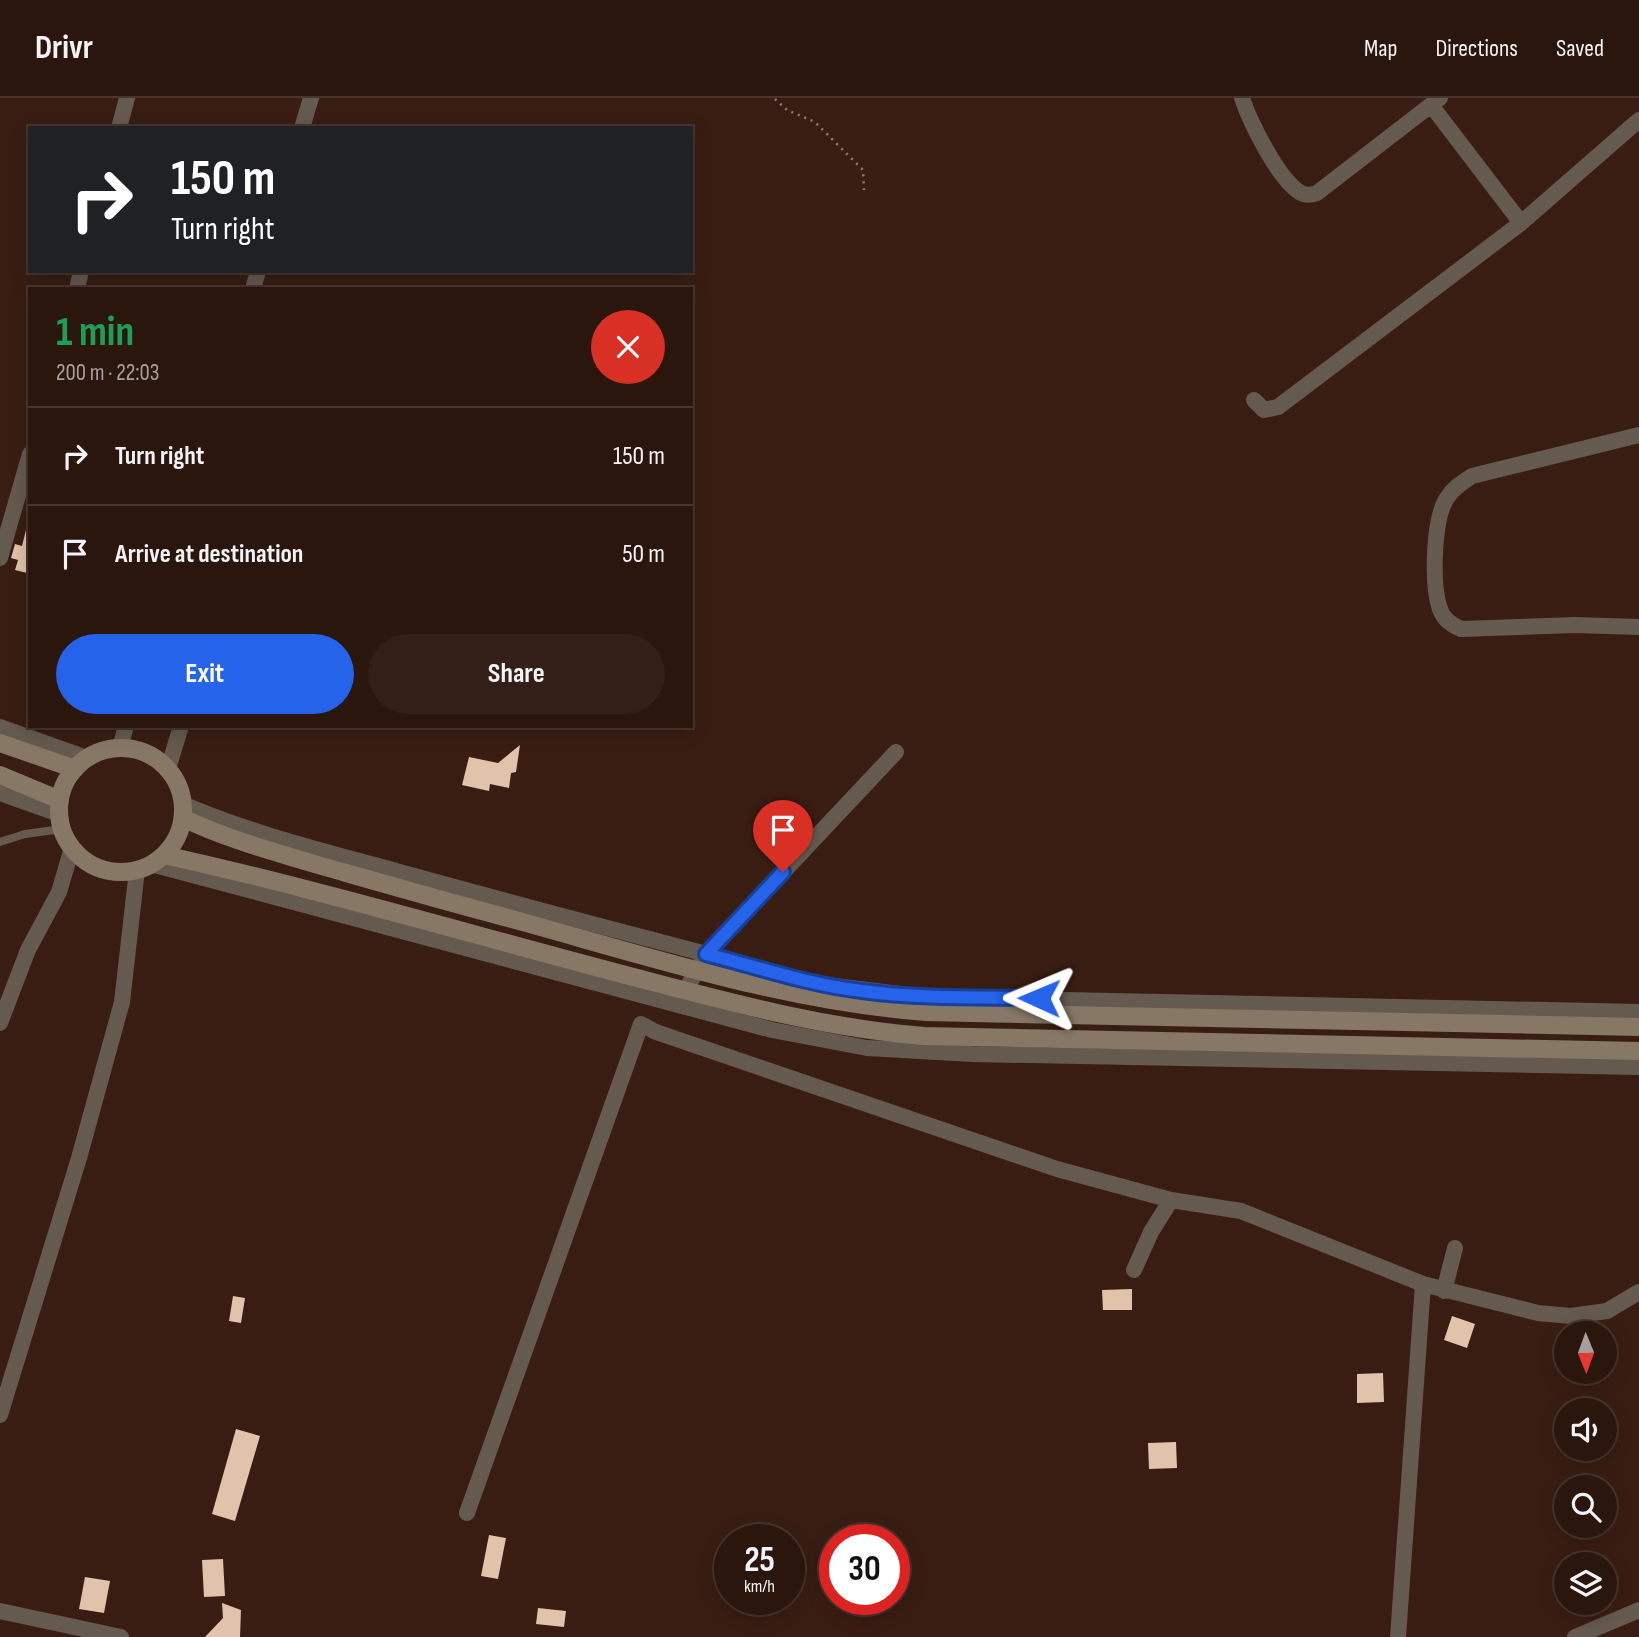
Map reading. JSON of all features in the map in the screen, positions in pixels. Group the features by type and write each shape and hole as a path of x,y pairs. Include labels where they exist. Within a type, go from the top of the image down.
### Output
{"main road":[{"path":"0,743 81,763 120,748 141,751 168,769 178,785 183,811 177,838 151,863"},
{"path":"60,814 81,763"},
{"path":"0,775 60,814 72,848 101,869 151,863 681,998 819,1023 924,1036 1639,1051"},
{"path":"183,811 234,840 695,969 827,1002 926,1012 1639,1027"}],"street":[{"path":"120,126 127,98"},
{"path":"303,126 311,98"},
{"path":"1242,98 1260,138 1282,172 1299,192 1308,195 1317,193 1436,101 1521,223"},
{"path":"1254,400 1264,410 1278,407 1521,223 1639,120"},
{"path":"1639,435 1472,476 1446,498 1440,516 1436,578 1439,607 1450,624 1461,629 1575,625 1639,627"},
{"path":"0,558 28,461"},
{"path":"0,727 81,763"},
{"path":"120,748 125,728"},
{"path":"168,769 180,728"},
{"path":"896,752 706,954 695,969 681,998 816,1040 915,1052 1639,1067"},
{"path":"0,793 60,814"},
{"path":"183,811 819,984 924,997 1639,1012"},
{"path":"0,1023 28,950 59,892 72,848"},
{"path":"0,1415 79,1158 122,1002 151,863"},
{"path":"467,1513 640,1024 669,1037 1057,1169 1171,1199 1241,1211 1444,1291 1538,1313 1571,1316 1608,1311 1639,1293"},
{"path":"1135,1270 1150,1232 1171,1199"},
{"path":"1444,1291 1455,1248"},
{"path":"1398,1637 1423,1284"},
{"path":"1575,1637 1639,1610"},
{"path":"0,1611 121,1637"}],"lane":[{"path":"0,842 25,834 60,814"}],"path":[{"path":"775,99 786,110 815,122 863,170 864,190"}],"building":[{"path":"28,530 27,573 15,570 18,560 11,558 15,544 22,546"},
{"path":"520,745 516,772 511,773 509,788 490,784 489,791 462,785 469,757 498,763"},
{"path":"1132,1289 1132,1310 1103,1310 1102,1290"},
{"path":"233,1296 245,1298 241,1323 229,1321"},
{"path":"1452,1316 1475,1324 1467,1348 1444,1340"},
{"path":"1383,1373 1384,1402 1357,1403 1357,1374"},
{"path":"236,1429 260,1436 235,1521 212,1514"},
{"path":"1176,1442 1177,1468 1149,1469 1148,1443"},
{"path":"489,1535 506,1538 498,1579 481,1576"},
{"path":"223,1559 225,1596 204,1597 202,1560"},
{"path":"85,1577 110,1581 104,1613 79,1609"},
{"path":"222,1603 241,1610 240,1637 205,1637 223,1618"},
{"path":"538,1608 566,1611 564,1627 536,1624"}],"route":[{"path":"783,872 706,954 819,984 860,991 924,997 1039,998"}]}
